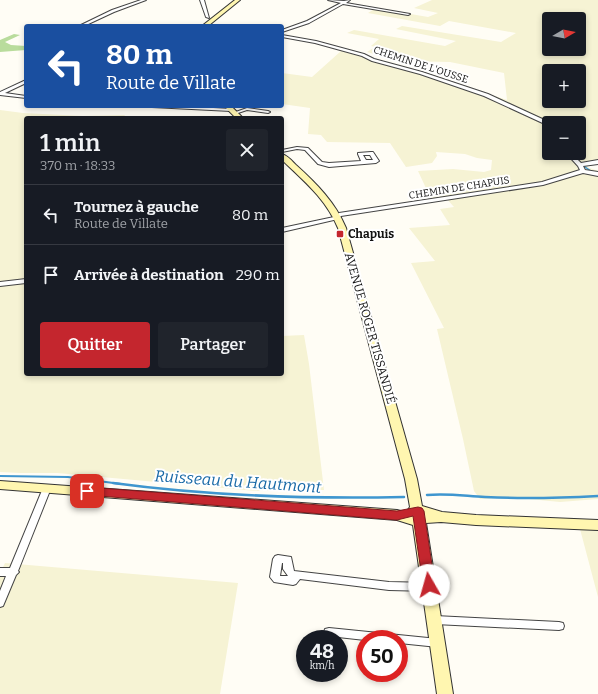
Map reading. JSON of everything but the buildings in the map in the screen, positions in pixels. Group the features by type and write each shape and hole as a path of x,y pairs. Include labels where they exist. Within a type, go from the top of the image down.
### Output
{"main road":[{"path":"208,24 238,0"},
{"name":"AVENUE ROGER TISSANDIÉ","path":"284,158 324,196 338,216 411,479 419,515 445,694"},
{"path":"0,485 397,515 598,525"}],"street":[{"path":"85,24 113,11 144,0"},
{"path":"202,0 208,17"},
{"path":"330,0 408,14"},
{"path":"284,30 308,22 348,0"},
{"name":"CHEMIN DE L'OUSSE","path":"284,36 314,42 364,55 374,60 421,73 486,95 542,121"},
{"path":"0,94 24,82"},
{"path":"0,94 24,97"},
{"path":"179,108 234,112 247,109 268,112"},
{"path":"284,151 297,148 306,150 320,162 329,165 364,162"},
{"path":"575,160 582,168 598,174"},
{"name":"CHEMIN DE CHAPUIS","path":"285,230 336,218 338,216 543,183 598,162"},
{"path":"0,284 24,281"},
{"path":"0,603 14,572 47,488"},
{"path":"0,572 14,572"},
{"path":"295,575 389,586 430,587"},
{"path":"435,620 559,626"},
{"path":"408,640 438,643"}],"shaded area":[{"path":"432,0 598,0 598,160 587,167 598,171 598,499 560,502 508,497 480,499 474,491 437,329 444,328 411,263 435,261 409,228 450,225 440,209 454,207 446,198 431,199 418,171 453,169 484,172 491,170 492,160 477,158 465,154 436,152 437,156 432,163 406,167 390,143 327,142 321,135 308,134 310,108 284,104 284,73 312,77 341,51 434,76 507,100 504,73 450,62 400,61 367,52 375,47 371,46 379,39 347,33 354,30 445,46 456,41 396,29 402,26 501,42 516,33 449,21 440,26 368,13 376,8 428,17 438,13 414,8"},
{"path":"0,110 23,113 83,116 24,116 24,376 284,376 284,336 304,335 309,364 324,490 256,491 57,473 0,472"},
{"path":"125,115 124,116 83,116"},
{"path":"583,519 598,519 598,597 580,529"},
{"path":"5,563 238,583 220,694 0,694 0,573"}],"green space":[{"path":"14,34 20,35 5,42 11,45 24,46 24,50 0,52 0,40"}],"waterway":[{"path":"582,165 591,171"},
{"name":"Ruisseau du Hautmont","path":"0,476 68,477 116,483"},
{"name":"Ruisseau du Hautmont","path":"116,483 185,491 258,496 404,497"},
{"name":"Ruisseau du Hautmont","path":"116,483 121,484"},
{"name":"Ruisseau du Hautmont","path":"427,495 449,494 527,498 598,496"}],"place":[{"name":"Chapuis","path":"340,234"}],"route":[{"path":"87,491 397,515 418,511 429,585"}]}
